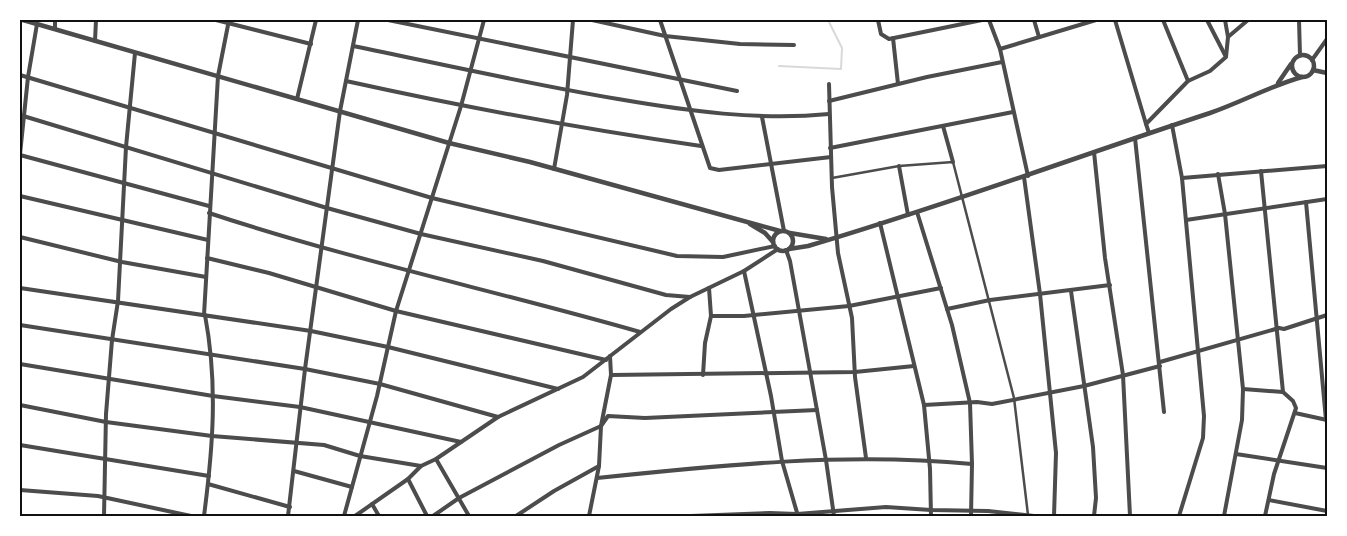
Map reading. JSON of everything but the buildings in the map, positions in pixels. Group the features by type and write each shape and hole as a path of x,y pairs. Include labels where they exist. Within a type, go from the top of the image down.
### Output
{"street":[{"path":"23,20 449,143 554,169 782,231 827,239"},
{"path":"55,20 55,29"},
{"path":"95,41 96,20"},
{"path":"216,20 228,21 311,44"},
{"path":"297,99 316,20"},
{"path":"288,516 304,369 311,331 332,166 340,111 358,20"},
{"path":"388,20 570,58 629,68 680,81 737,91"},
{"path":"344,516 380,384 396,311 461,106 484,20"},
{"path":"554,169 568,91 573,20"},
{"path":"592,20 665,36 740,44 794,45"},
{"path":"660,20 707,164 714,170 771,162 831,157"},
{"path":"878,20 881,34 885,39 982,20"},
{"path":"989,20 1000,49 1026,177 1056,453 1054,516"},
{"path":"1034,20 1039,36"},
{"path":"1071,20 1073,27"},
{"path":"1000,49 1096,20"},
{"path":"1115,20 1149,133"},
{"path":"1163,20 1188,81"},
{"path":"1206,20 1218,37 1226,57"},
{"path":"1146,124 1188,81 1210,70 1226,57 1228,37 1225,20"},
{"path":"1228,37 1248,20"},
{"path":"1299,20 1300,55"},
{"path":"204,516 209,476 214,396 212,354 205,315 209,206 213,174 218,76 228,21"},
{"path":"37,24 22,116 20,155 209,206"},
{"path":"893,38 898,84"},
{"path":"20,75 130,109 332,166 432,198 685,258 723,257 776,247 788,250 908,215 1026,177 1239,103 1278,84 1308,76 1313,70 1312,60 1327,40"},
{"path":"353,46 568,91 690,111 762,117 830,114"},
{"path":"104,516 106,422 112,340 122,262 126,148 135,53"},
{"path":"1300,55 1312,60"},
{"path":"1278,84 1292,62 1300,55"},
{"path":"829,101 1002,62"},
{"path":"1292,62 1293,72 1302,77"},
{"path":"1313,70 1327,74"},
{"path":"346,81 461,106 701,146"},
{"path":"829,84 830,148 838,253 849,306 866,458"},
{"path":"830,148 1013,112"},
{"path":"22,116 327,208 421,234 543,261 666,295 690,297"},
{"path":"762,117 782,231"},
{"path":"1172,125 1182,178 1204,416 1203,438 1179,516"},
{"path":"944,126 1014,398 1028,515"},
{"path":"1135,138 1164,412"},
{"path":"1094,152 1123,375 1130,516"},
{"path":"832,178 899,166 953,162"},
{"path":"899,166 908,215"},
{"path":"1182,178 1327,166"},
{"path":"1261,171 1282,392"},
{"path":"1218,174 1225,214 1243,389 1242,420 1224,516"},
{"path":"20,196 123,222 208,240"},
{"path":"1186,220 1327,199"},
{"path":"1295,414 1327,420 1306,202"},
{"path":"917,212 947,308 970,403 971,514"},
{"path":"209,213 322,248 409,272 550,306 640,332"},
{"path":"745,221 765,233 776,247"},
{"path":"880,223 924,405 929,460 931,516"},
{"path":"776,247 774,238 782,231"},
{"path":"790,233 793,240 788,250 826,460 834,516"},
{"path":"20,237 122,262 206,277"},
{"path":"355,516 408,479 421,466 436,459 498,417 583,377 640,332 690,297 744,271 776,247"},
{"path":"207,258 269,273 396,311 606,360"},
{"path":"744,271 766,372 782,461 798,515"},
{"path":"947,308 990,300 1110,286"},
{"path":"20,288 311,331 388,347 558,389"},
{"path":"703,375 705,343 711,316 709,288"},
{"path":"711,316 753,315 849,306 941,288"},
{"path":"1071,291 1093,447 1096,498 1094,516"},
{"path":"924,405 992,404 1014,398 1084,386 1305,323 1316,317 1327,315"},
{"path":"20,325 304,369 380,384 498,417"},
{"path":"589,516 599,466 601,426 611,375 610,356"},
{"path":"20,364 214,396 300,407 461,442"},
{"path":"611,375 855,372 914,366"},
{"path":"1243,389 1282,392 1295,404 1295,414 1278,461 1265,516"},
{"path":"20,405 106,422 212,436 324,445 360,456 421,466"},
{"path":"433,516 459,498 559,445 601,426 608,416 644,418 817,410"},
{"path":"20,445 209,476"},
{"path":"1236,454 1327,468"},
{"path":"597,478 782,461 866,458 929,460 972,464"},
{"path":"436,459 469,516"},
{"path":"516,516 554,491 599,466"},
{"path":"294,471 352,487"},
{"path":"408,479 427,516"},
{"path":"208,484 290,507"},
{"path":"20,490 103,497 191,516"},
{"path":"1268,500 1327,510"},
{"path":"372,504 379,516"},
{"path":"691,516 770,513 798,515 834,510 886,507 971,514 1034,516"}],"waterway":[{"path":"779,66 841,69 842,48 828,20"}]}
